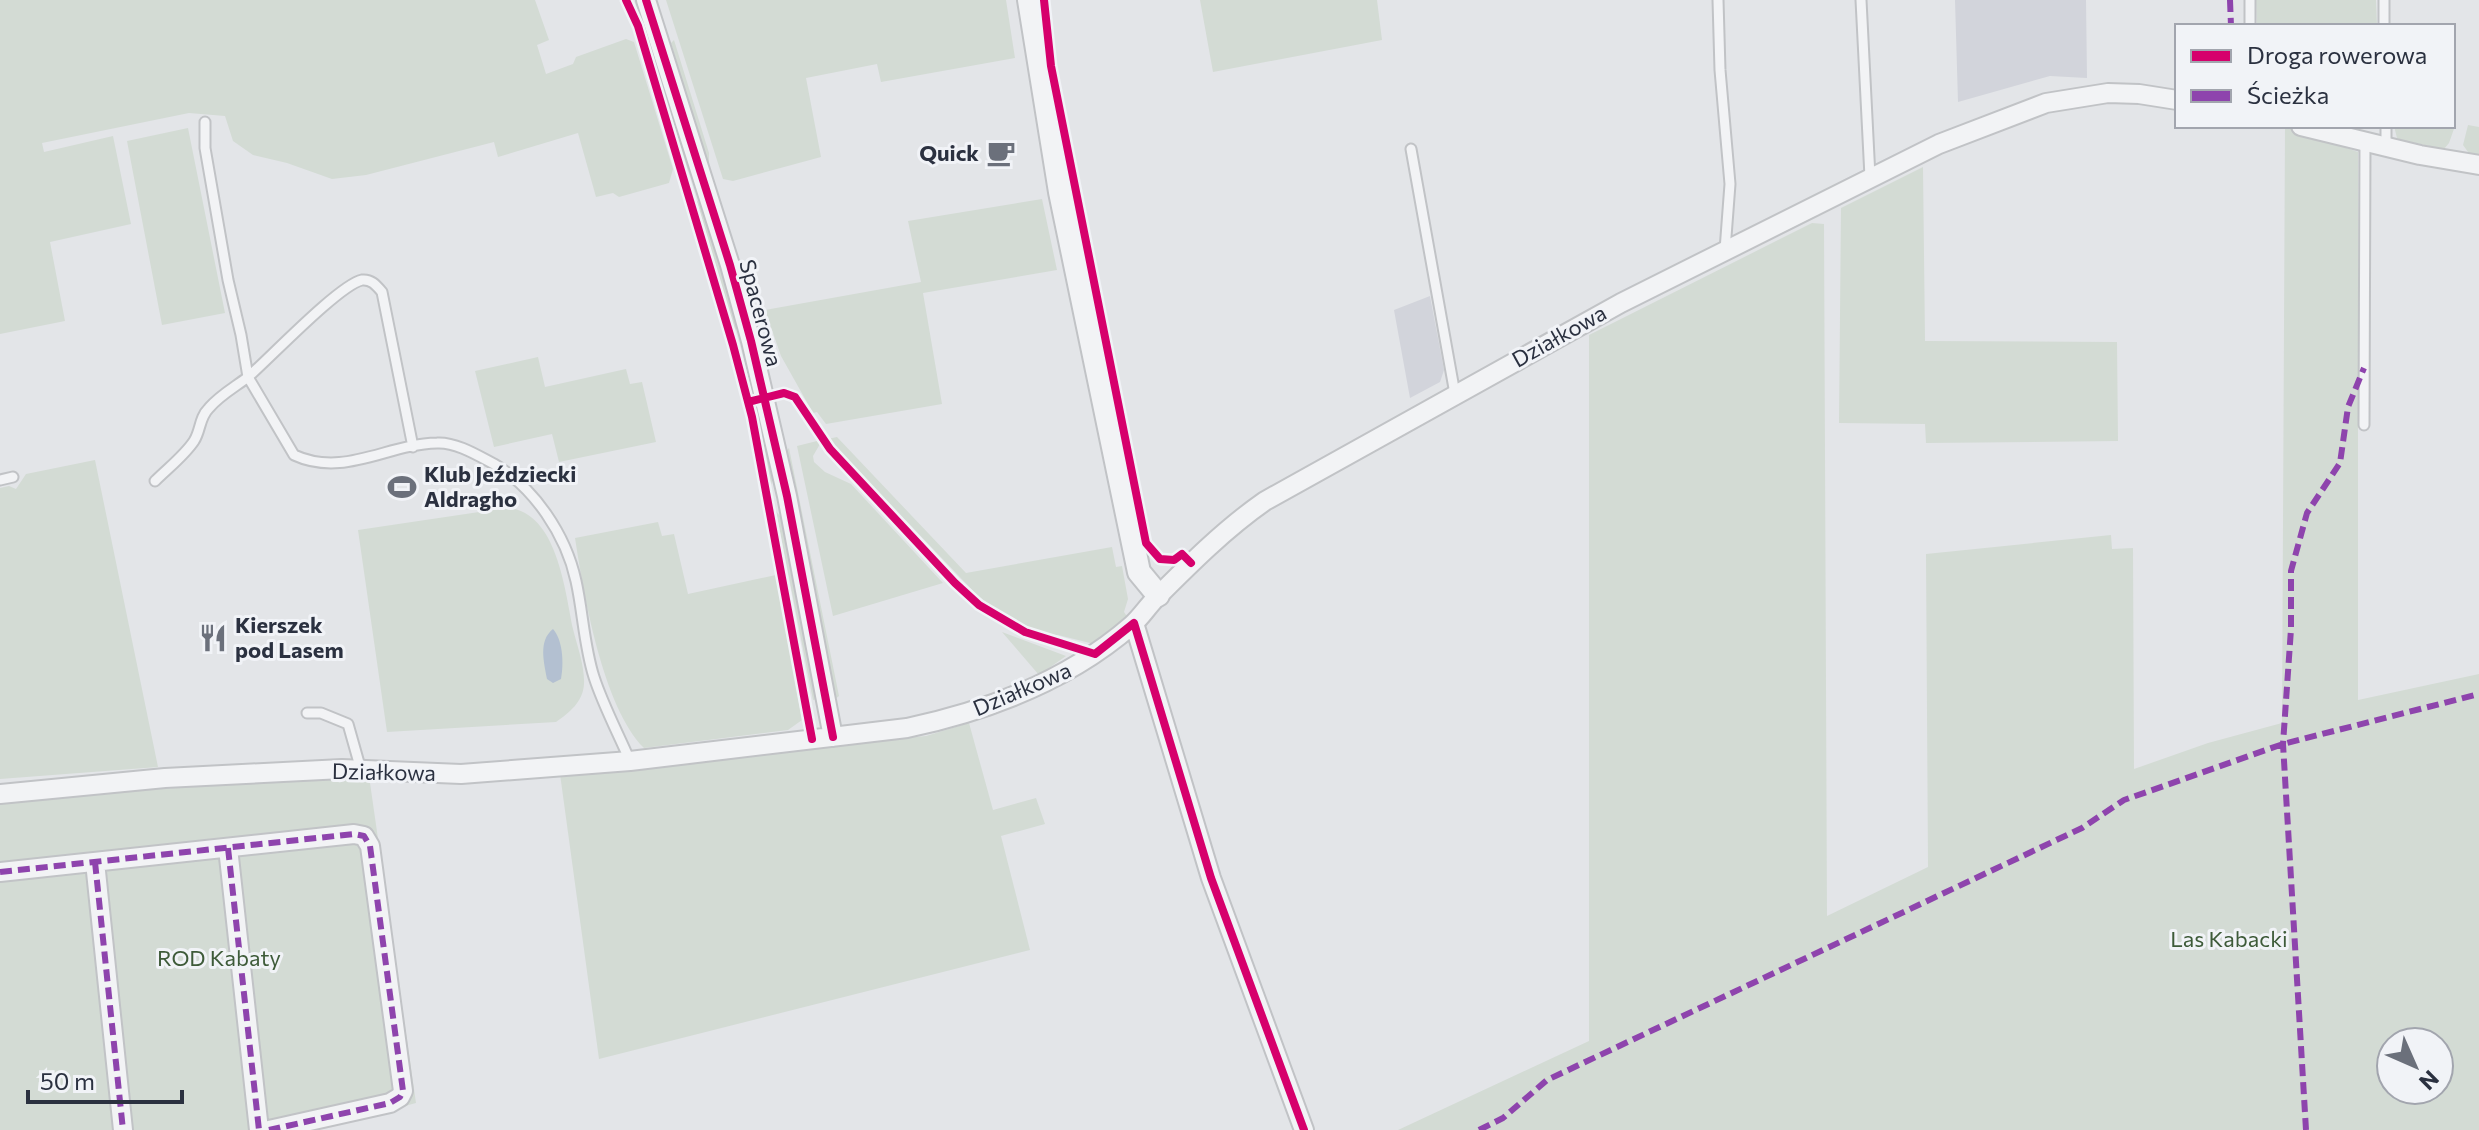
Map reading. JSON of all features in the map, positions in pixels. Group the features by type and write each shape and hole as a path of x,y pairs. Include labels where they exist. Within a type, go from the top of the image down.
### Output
{"street":[{"name":"Spacerowa","path":"646,0 751,341 787,496 833,737"},
{"path":"1029,0 1060,192 1139,572 1158,595"},
{"name":"Działkowa","path":"0,794 165,778 361,770 461,774 630,761 907,728 948,719 1064,673 1095,654 1134,623 1218,537 1256,507 1621,303 1725,250 1870,177 1993,121 2046,103 2108,93 2175,100"},
{"path":"2310,128 2479,165"},
{"path":"1134,623 1211,878 1304,1130"},
{"path":"0,872 354,834 364,836 370,846 403,1091 390,1103 269,1130"},
{"path":"228,848 259,1130"},
{"path":"95,862 123,1130"}],"lane":[{"path":"1718,0 1720,70 1730,184 1725,250"},
{"path":"1861,0 1870,177"},
{"path":"2250,0 2250,24"},
{"path":"2384,0 2384,24"},
{"path":"205,122 208,163 248,377 294,455 332,465 438,443 475,453 505,470 527,491 552,523 575,577 594,676 630,761"},
{"path":"2386,128 2386,147"},
{"path":"2364,425 2365,141"},
{"path":"1411,149 1455,394"},
{"path":"155,481 196,439 199,421 208,408 248,377 336,298 366,279 382,292 413,447"},
{"path":"0,480 13,477"},
{"path":"307,713 321,713 348,724 361,770"}],"shaded area":[{"path":"1955,0 2086,0 2087,78 2050,76 1958,102"},
{"path":"1430,296 1444,370 1440,382 1410,398 1394,310"}],"green space":[{"path":"0,0 535,0 549,40 537,45 546,74 573,64 576,57 626,39 634,42 673,169 669,183 619,197 613,193 596,197 578,133 498,157 494,142 366,175 332,179 253,155 233,141 225,116 189,113 42,143 44,152 113,136 131,224 50,242 65,321 0,334"},
{"path":"666,0 1006,0 1015,58 881,82 877,64 806,78 821,157 733,181 723,179"},
{"path":"1200,0 1377,0 1382,40 1213,72"},
{"path":"2256,0 2376,0 2377,24 2257,24"},
{"path":"646,37 651,42 689,165 688,173"},
{"path":"674,40 709,153 709,168 671,43"},
{"path":"2468,125 2479,127 2479,158 2471,156 2463,145"},
{"path":"188,128 225,313 162,325 127,141"},
{"name":"Las Kabacki","path":"2285,128 2288,128 2358,152 2358,700 2479,674 2479,1130 1398,1130 1589,1041 1589,335 1812,223 1824,224 1827,916 1928,867 1926,554 2111,535 2112,549 2133,548 2134,769 2208,743 2282,723"},
{"path":"2394,128 2454,128 2444,149 2397,138"},
{"path":"1923,167 1925,341 2117,342 2118,441 1926,443 1925,424 1839,423 1841,208"},
{"path":"696,199 702,207 738,323 735,331"},
{"path":"1042,199 1057,270 923,293 942,404 826,424 817,412 813,413 781,356 765,310 921,282 908,221"},
{"path":"538,357 545,387 626,369 630,384 642,382 656,442 559,462 552,434 494,447 475,371"},
{"path":"757,405 773,477 771,485 754,407"},
{"path":"837,437 966,573 1112,547 1116,567 1122,566 1128,599 1124,612 1128,618 1098,645 1051,636 1011,621 977,595 828,439"},
{"path":"817,441 820,444 813,456 814,462 825,472 851,484 943,583 833,616 797,446"},
{"path":"789,448 839,696 835,699 786,451"},
{"path":"95,460 158,767 0,779 0,488 9,486 16,489 26,474"},
{"path":"506,508 523,512 537,522 556,555 582,663 584,684 578,702 556,722 387,732 358,530"},
{"path":"776,511 783,520 818,699 813,700"},
{"path":"658,522 662,536 674,534 688,594 776,575 802,720 788,730 644,748 630,730 617,706 598,649 575,538"},
{"path":"1002,632 1066,656 1039,675"},
{"path":"969,723 993,810 1036,798 1045,824 1001,836 1030,950 599,1059 560,774 926,736"},
{"name":"ROD Kabaty","path":"369,776 416,1103 315,1130 0,1130 0,803 96,793"}],"water":[{"path":"553,629 559,639 562,659 561,679 553,683 547,679 543,652 545,639"}],"marked path":[{"path":"2230,0 2231,24"},
{"path":"2306,1130 2283,744 2291,629 2291,571 2307,513 2340,463 2348,407 2364,368"},
{"path":"1479,1130 1503,1118 1547,1080 2082,828 2124,800 2283,744 2479,694"},
{"path":"0,872 354,834 364,836 370,846 403,1091 390,1103 269,1130"},
{"path":"228,848 259,1130"},
{"path":"95,862 123,1130"}],"cycle path":[{"path":"626,0 638,26 752,417 812,739"},
{"path":"646,0 751,341 787,496 833,737"},
{"path":"1044,0 1051,66 1146,543 1160,559 1174,560 1182,554 1191,563"},
{"path":"748,402 784,393 795,397 830,449 955,583 979,605 1025,632 1095,654 1134,623 1211,878 1304,1130"}],"place":[{"name":"Quick","path":"1001,153"},
{"name":"Klub Jeździecki Aldragho","path":"402,487"},
{"name":"Kierszek pod Lasem","path":"213,638"}]}
